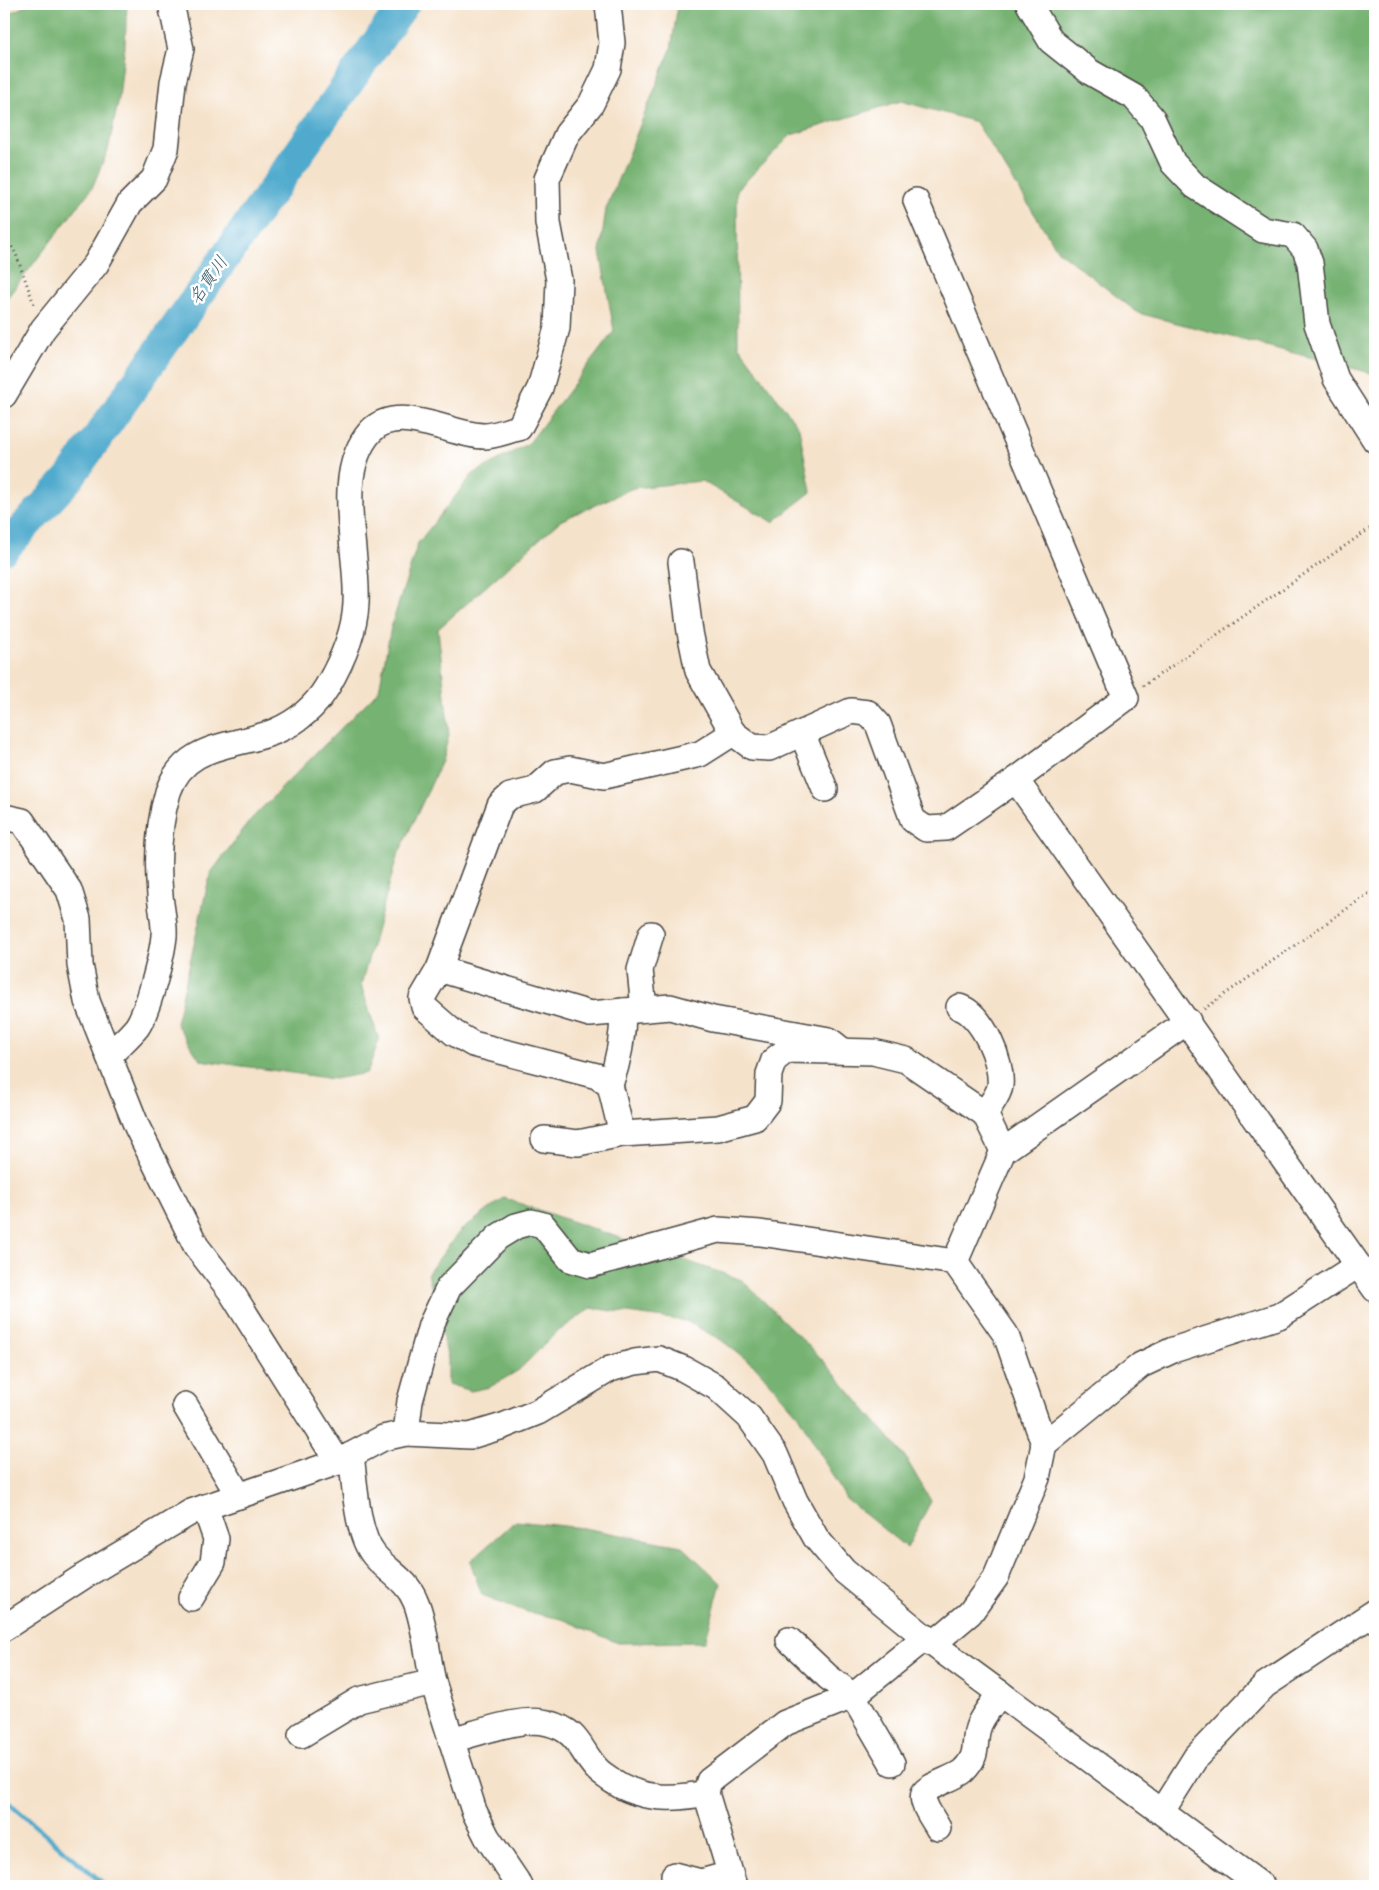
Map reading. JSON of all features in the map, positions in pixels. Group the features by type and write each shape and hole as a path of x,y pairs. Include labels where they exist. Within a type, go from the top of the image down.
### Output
{"street":[{"path":"4,396 43,329 96,264 130,203 154,180 166,149 173,82 181,49 170,4"},
{"path":"109,1056 138,1026 152,989 164,936 160,892 159,835 169,792 178,773 203,751 276,731 304,716 326,688 351,632 356,604 356,568 349,509 351,476 359,451 372,430 390,421 409,420 484,436 519,428 540,388 557,328 559,280 548,224 547,180 567,134 592,104 608,69 612,43 608,4"},
{"path":"1028,4 1051,41 1090,72 1134,97 1152,118 1173,163 1195,186 1264,230 1293,235 1305,249 1310,263 1317,324 1336,379 1375,440"},
{"path":"681,562 690,632 698,671 732,732 752,747 769,748 851,711 868,712 878,724 913,820 926,829 946,828 1016,780 1126,698 916,201"},
{"path":"610,1085 597,1076 473,1044 454,1033 424,1007 422,998 439,968 500,805 510,796 535,790 556,772 570,769 604,776 700,754 732,732"},
{"path":"802,733 825,788"},
{"path":"1016,780 1188,1021 1375,1289"},
{"path":"4,817 22,821 69,890 78,919 80,965 87,1001 136,1127 196,1246 230,1290 344,1458 368,1547 409,1588 416,1602 433,1682 474,1811 487,1837 520,1886"},
{"path":"622,1134 610,1085 618,1062 623,1038 634,1010 640,970 651,934"},
{"path":"439,968 590,1014 670,1007 713,1019 829,1040 843,1052"},
{"path":"959,1007 969,1010 977,1018 997,1058 1000,1087 985,1114"},
{"path":"955,1262 1003,1151 1188,1021"},
{"path":"544,1139 578,1143 622,1134 718,1128 755,1118 768,1102 769,1074 774,1060 787,1050 873,1052 906,1060 985,1114 1003,1151"},
{"path":"406,1433 410,1401 431,1325 449,1287 498,1237 516,1226 531,1222 543,1225 570,1259 590,1265 718,1230 760,1233 955,1262 1006,1335 1044,1444 1037,1478 996,1577 970,1613 853,1696 785,1723 770,1732 709,1781 706,1793 732,1880 701,1882 674,1876"},
{"path":"1044,1444 1141,1365 1173,1350 1279,1316 1358,1265"},
{"path":"4,1628 84,1576 191,1512 344,1458 383,1438 406,1433 470,1436 503,1426 538,1412 610,1369 635,1362 659,1360 684,1369 716,1387 749,1417 775,1454 795,1501 816,1538 844,1571 930,1640 1262,1886"},
{"path":"185,1405 239,1496"},
{"path":"191,1598 212,1562 214,1554 216,1539 205,1507"},
{"path":"1162,1811 1196,1757 1265,1684 1375,1612"},
{"path":"789,1640 828,1677 853,1696 892,1762"},
{"path":"301,1735 359,1700 433,1682"},
{"path":"988,1769 989,1744 993,1729 1009,1699"},
{"path":"938,1828 924,1800 924,1793 928,1788 945,1782 963,1771 973,1758 978,1726 1009,1699"},
{"path":"451,1740 528,1721 548,1723 565,1730 579,1741 596,1769 620,1786 648,1797 680,1798 706,1793"}],"path":[{"path":"4,234 16,254 43,329"},
{"path":"1126,698 1375,525"},
{"path":"1188,1021 1375,889"}],"green space":[{"path":"29,4 127,4 125,44 119,98 108,150 92,188 4,302 4,16"},
{"path":"678,4 1375,4 1375,374 1138,313 1058,251 976,122 901,101 791,135 737,190 738,345 799,428 811,492 773,522 702,481 633,488 560,521 438,629 449,735 442,761 397,857 361,985 379,1040 367,1073 334,1079 200,1060 176,1024 210,874 251,819 379,690 391,627 418,543 473,474 529,443 614,331 600,251 606,209 671,49"},
{"path":"504,1198 742,1280 822,1359 904,1455 931,1501 907,1548 846,1499 798,1415 756,1367 721,1340 686,1321 591,1308 556,1333 519,1370 490,1387 471,1391 448,1384 448,1359 428,1273 459,1232"},
{"path":"516,1521 583,1528 682,1546 721,1583 705,1642 618,1643 562,1619 527,1612 482,1595 470,1561"}],"waterway":[{"name":"名貫川","path":"4,549 69,478 404,4"},
{"path":"4,1799 106,1886"}]}
